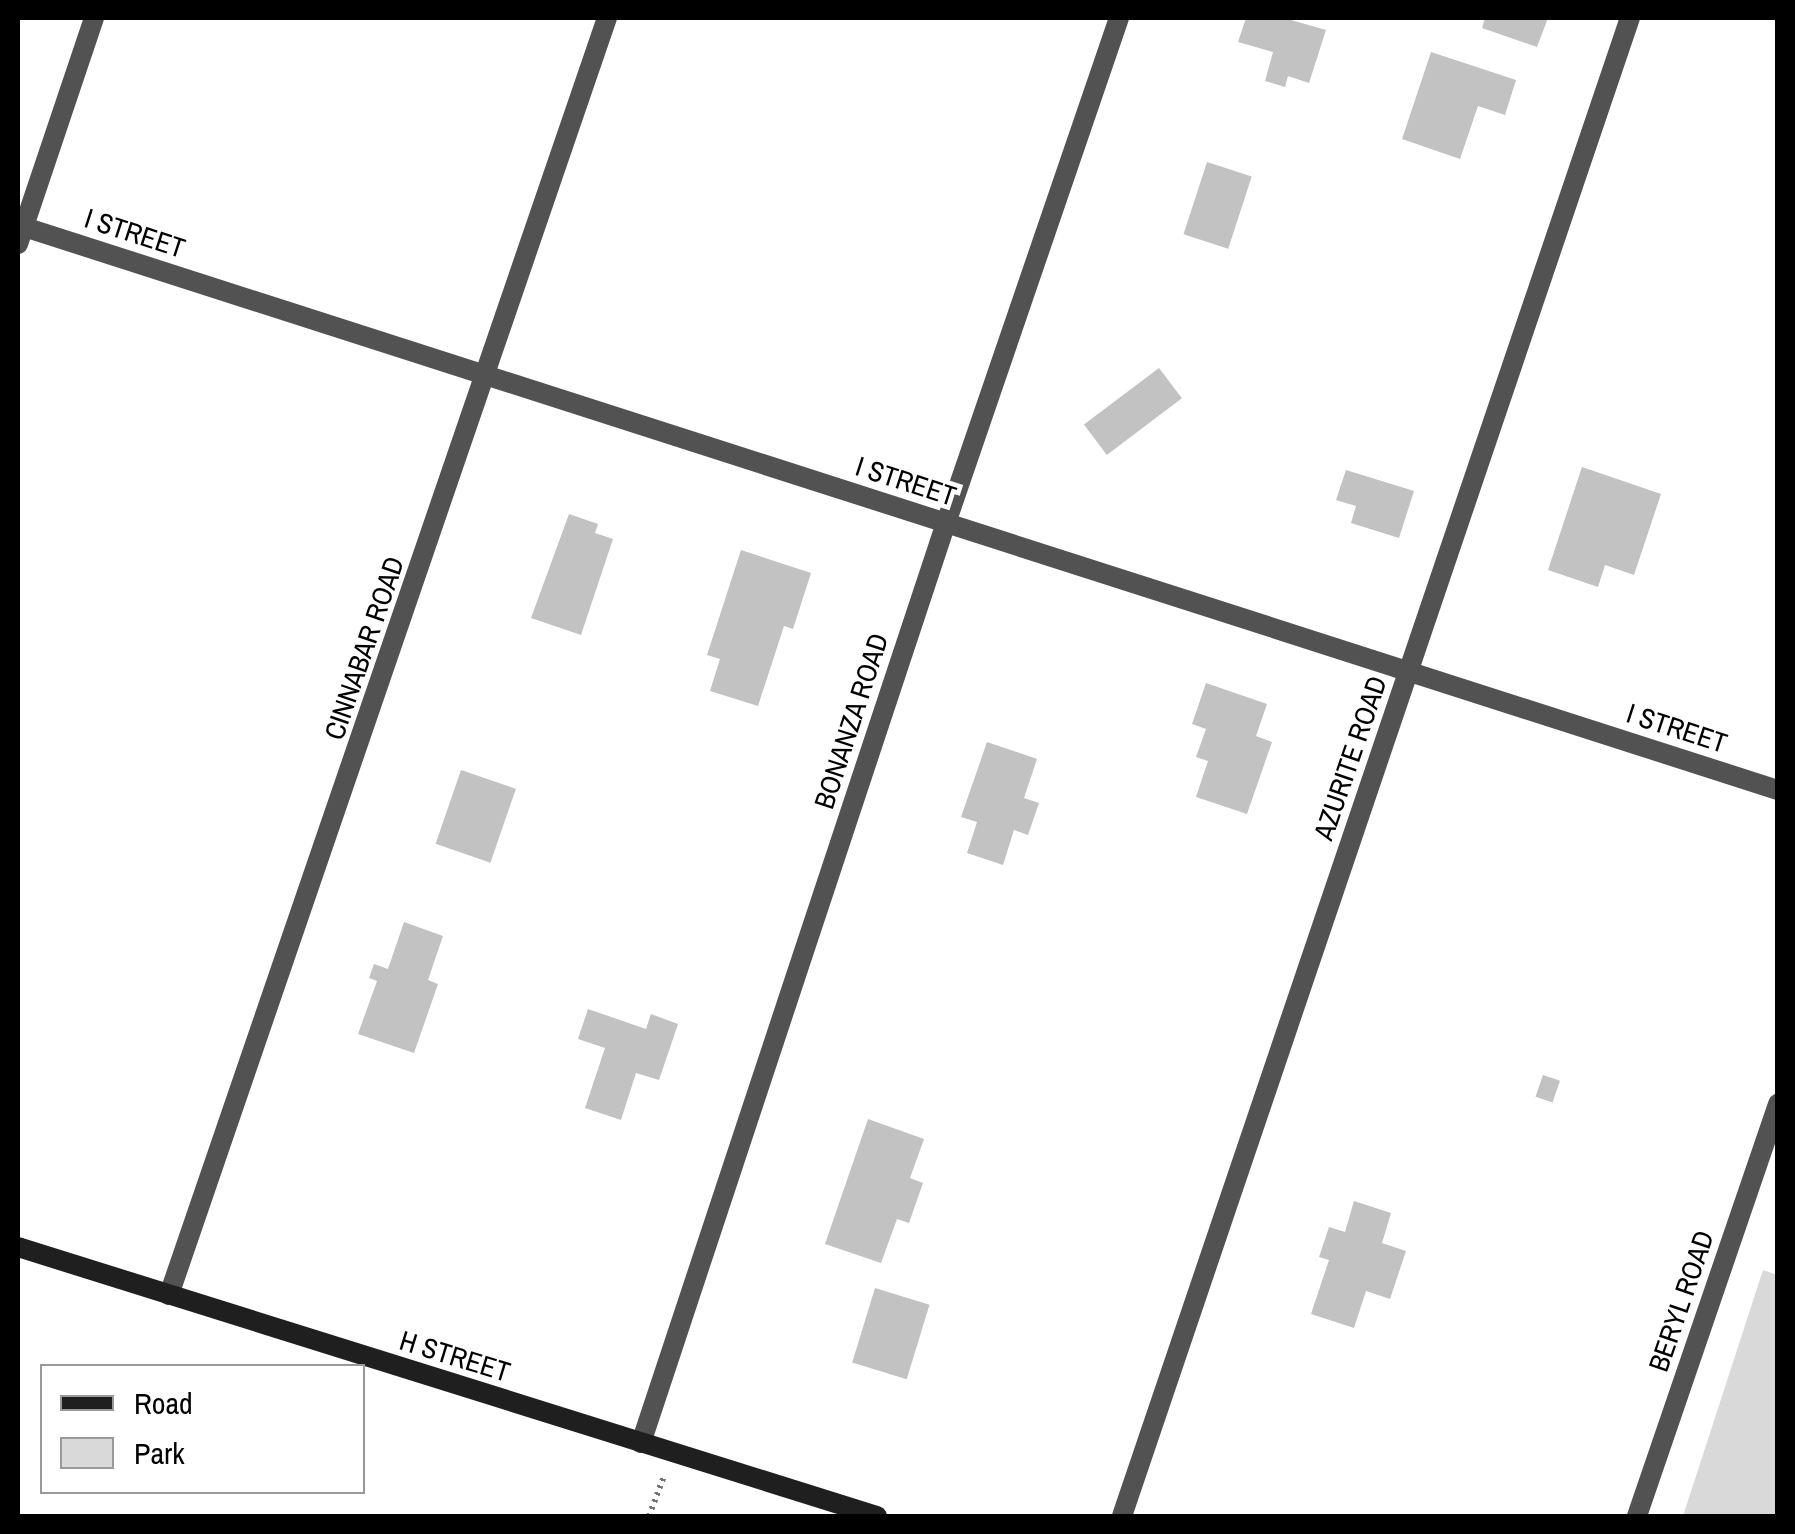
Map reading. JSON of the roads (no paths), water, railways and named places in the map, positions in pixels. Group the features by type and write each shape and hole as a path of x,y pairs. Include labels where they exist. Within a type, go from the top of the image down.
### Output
{"street":[{"path":"19,232 94,18"},
{"name":"CINNABAR ROAD","path":"169,1295 488,376 607,18"},
{"name":"BONANZA ROAD","path":"641,1443 946,522 1119,18"},
{"name":"AZURITE ROAD","path":"1122,1516 1630,18"},
{"name":"I STREET","path":"19,232 488,376 1778,790"},
{"name":"BERYL ROAD","path":"1637,1516 1778,1103"},
{"name":"H STREET","path":"18,1247 877,1516"}]}
